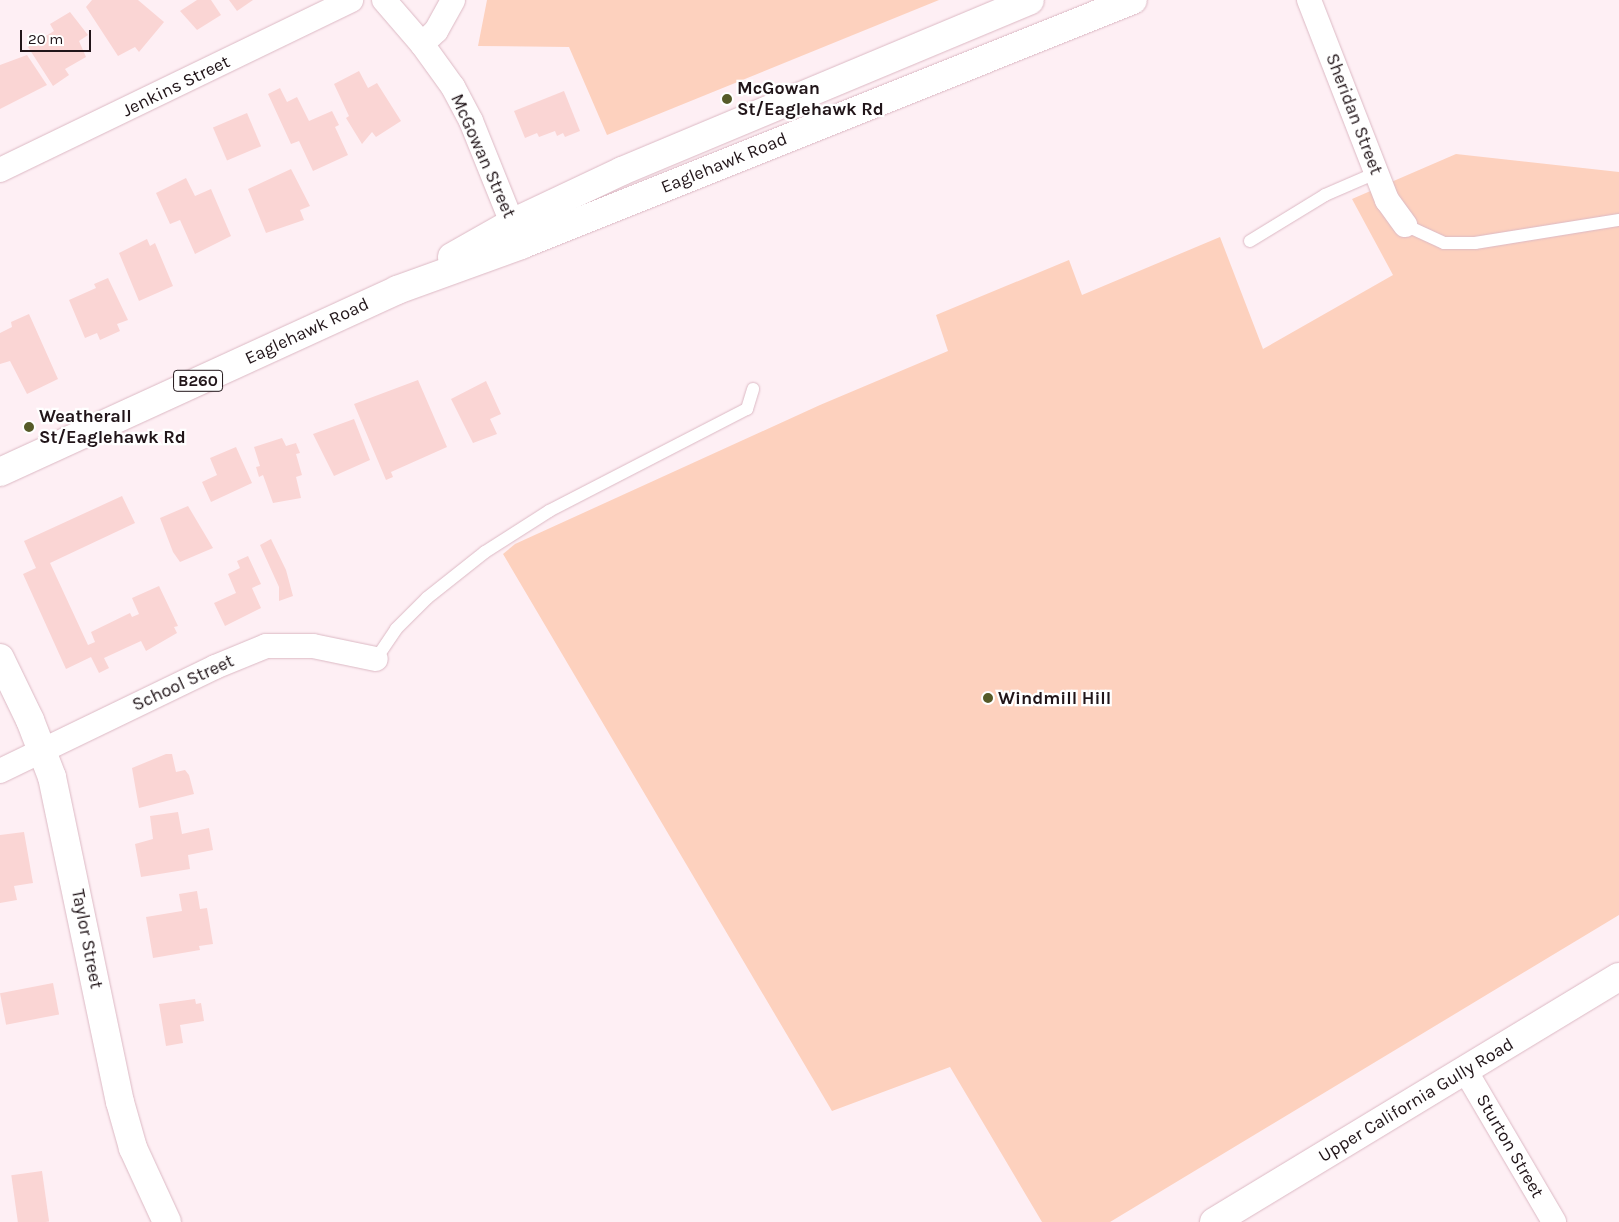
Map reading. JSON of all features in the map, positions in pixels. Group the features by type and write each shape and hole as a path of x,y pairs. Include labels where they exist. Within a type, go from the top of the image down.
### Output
{"main road":[{"name":"Eaglehawk Road","path":"0,472 516,234 697,138 1030,0"},
{"name":"Eaglehawk Road","path":"516,234 1133,0"},
{"name":"Taylor Street","path":"0,658 43,750 61,810 120,1102 134,1148 167,1222"},
{"name":"Upper California Gully Road","path":"1214,1222 1619,977"}],"street":[{"name":"Jenkins Street","path":"0,170 351,0"},
{"name":"McGowan Street","path":"384,0 422,44 453,87 471,121 516,234"},
{"path":"422,44 436,31 453,0"},
{"name":"Sheridan Street","path":"1309,0 1376,173 1393,211 1405,225"},
{"name":"School Street","path":"0,772 215,667 266,646 313,646 376,659"},
{"name":"Sturton Street","path":"1466,1070 1554,1222"}],"lane":[{"path":"1250,241 1325,195 1376,173"},
{"path":"1405,225 1444,243 1475,243 1619,220"},
{"path":"376,659 396,629 427,598 486,552 549,511 747,409 753,389"}],"shaded area":[{"path":"487,0 939,0 607,135 569,47 478,46"},
{"path":"1456,154 1619,172 1619,915 1110,1222 1042,1222 950,1067 832,1111 503,554 515,544 820,405 948,351 936,315 1069,260 1082,295 1220,237 1263,349 1393,275 1352,199"}],"building":[{"path":"92,0 138,0 164,22 139,52 135,47 118,56 86,7"},
{"path":"197,0 211,0 221,15 197,30 180,11"},
{"path":"229,0 253,0 237,11"},
{"path":"70,12 88,35 79,41 86,57 65,69 69,75 53,86 28,47 54,31 50,24"},
{"path":"27,55 47,85 0,109 0,65"},
{"path":"359,71 368,88 377,83 401,121 376,137 372,132 362,144 346,118 349,116 334,84"},
{"path":"280,88 287,102 297,97 309,121 332,111 339,125 335,127 348,155 313,171 299,141 291,144 268,94"},
{"path":"564,91 580,131 565,137 563,133 557,136 555,131 539,137 537,133 525,138 514,111"},
{"path":"247,113 261,146 227,161 213,127"},
{"path":"291,169 310,206 300,210 304,220 266,233 248,189"},
{"path":"186,178 195,196 211,189 231,236 195,254 180,220 170,224 156,193"},
{"path":"147,239 150,246 155,243 173,286 139,301 119,253"},
{"path":"108,278 128,320 117,324 120,331 100,340 97,333 85,338 69,300 96,288 94,284"},
{"path":"29,314 58,379 27,394 10,361 0,364 0,333 12,327 11,322"},
{"path":"418,380 447,447 391,472 393,477 386,480 354,404"},
{"path":"486,381 501,414 490,419 497,434 473,443 451,399"},
{"path":"354,419 370,460 334,476 313,434"},
{"path":"282,438 286,446 296,443 300,453 296,454 302,475 296,477 301,498 273,503 263,475 259,477 256,467 260,466 254,447"},
{"path":"236,447 252,483 211,502 202,482 217,475 210,458"},
{"path":"122,496 135,523 50,563 88,645 95,642 91,632 130,613 132,617 139,614 132,598 159,586 178,626 174,627 177,633 146,651 141,641 104,658 109,668 99,673 91,657 66,669 23,574 36,568 24,541"},
{"path":"188,506 213,548 180,562 173,552 160,518"},
{"path":"271,539 286,570 293,596 279,601 279,587 260,545"},
{"path":"248,556 261,584 252,588 261,608 225,626 214,603 236,593 228,574 240,568 237,561"},
{"path":"166,754 172,754 176,772 185,770 189,775 194,794 139,808 132,768"},
{"path":"178,812 182,834 209,828 213,850 188,855 190,869 141,877 135,844 153,839 150,816"},
{"path":"24,832 33,883 14,886 17,900 0,903 0,835"},
{"path":"197,891 200,909 207,908 213,944 199,946 200,950 153,958 146,917 182,911 179,894"},
{"path":"53,983 59,1014 6,1025 0,993"},
{"path":"195,999 196,1004 201,1003 204,1021 180,1025 183,1043 166,1046 159,1004"},
{"path":"42,1171 49,1222 18,1222 11,1175"}],"place":[{"name":"McGowan St/Eaglehawk Rd","path":"727,99"},
{"name":"Weatherall St/Eaglehawk Rd","path":"29,427"},
{"name":"Windmill Hill","path":"988,698"}]}
